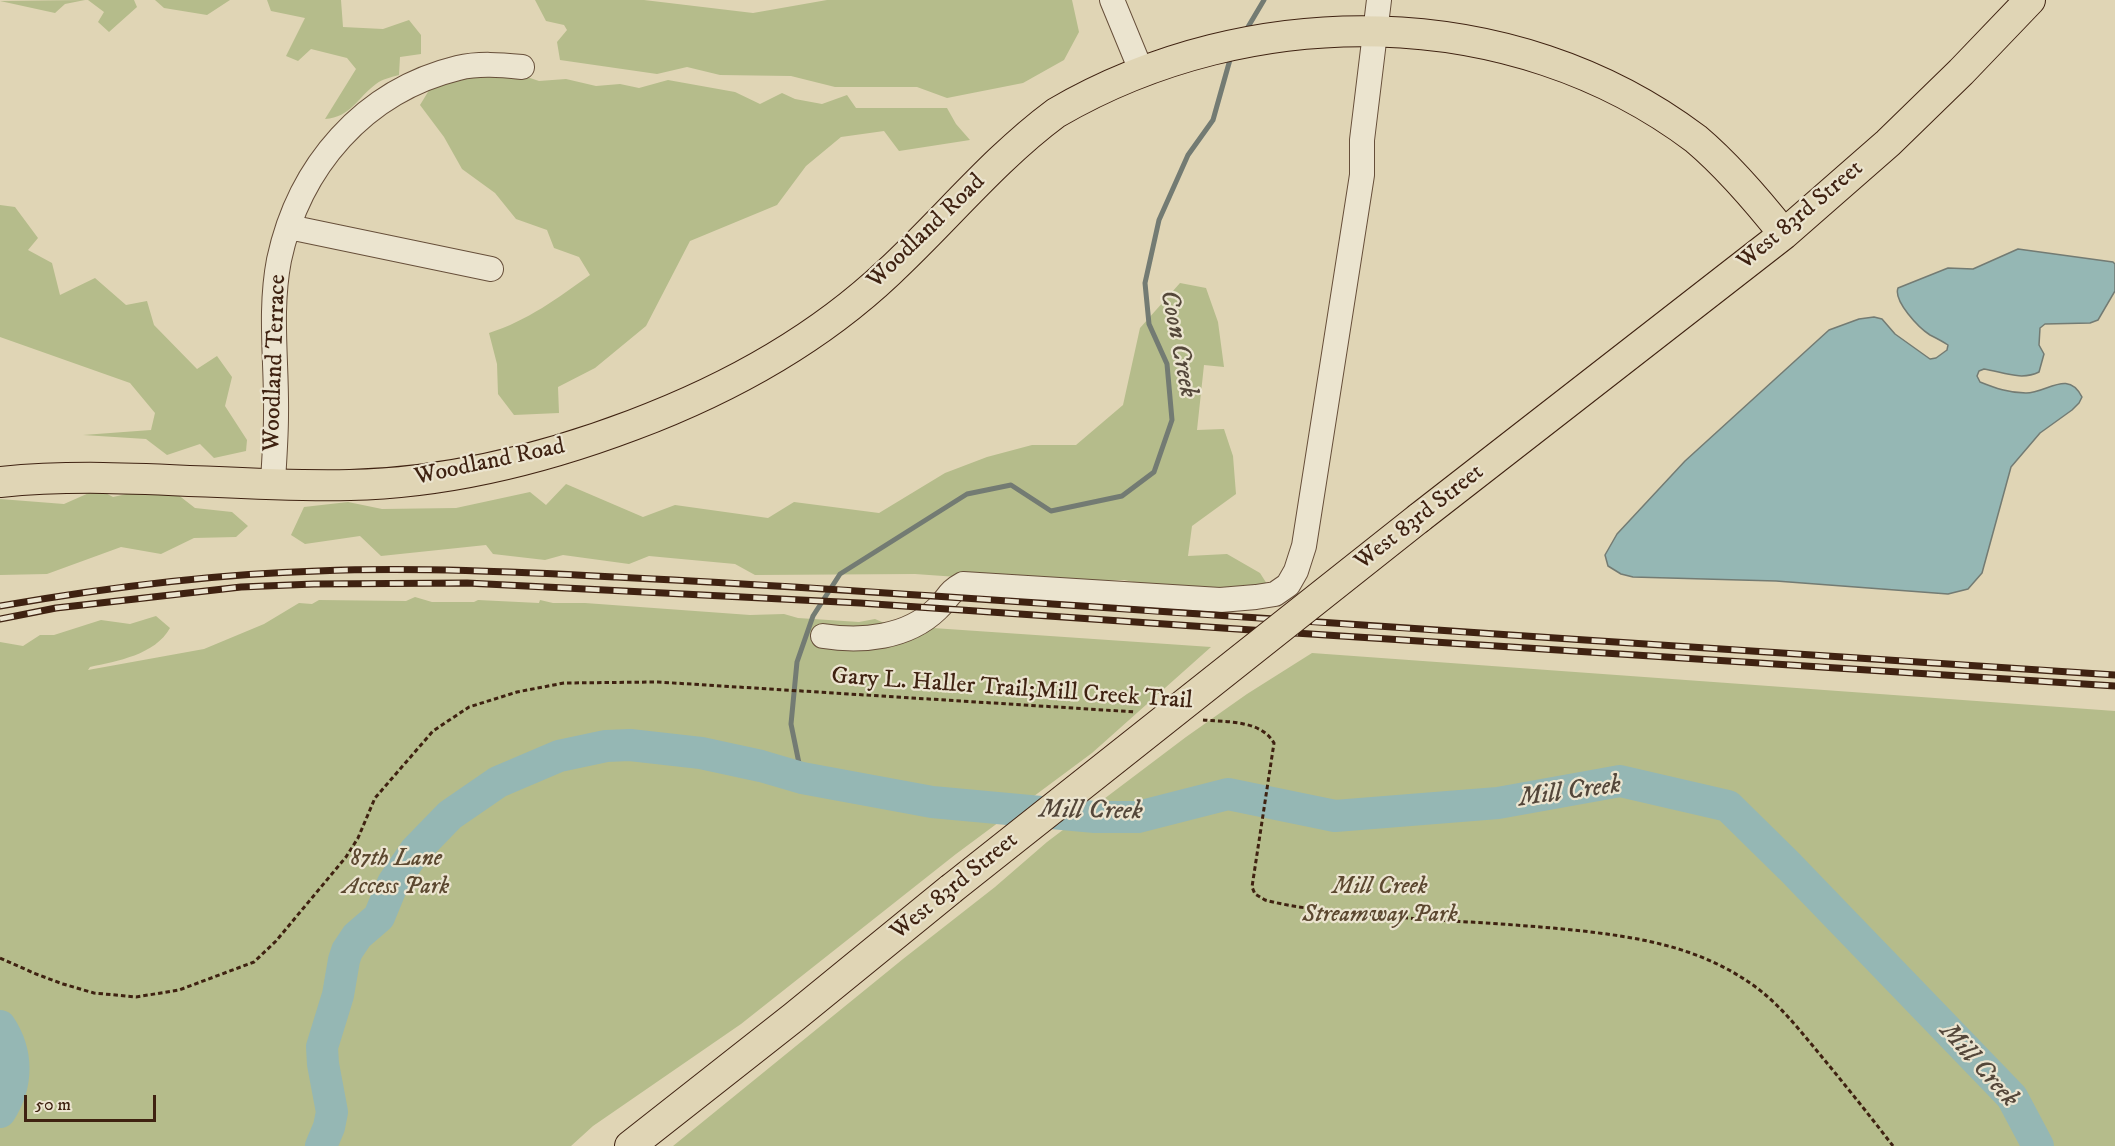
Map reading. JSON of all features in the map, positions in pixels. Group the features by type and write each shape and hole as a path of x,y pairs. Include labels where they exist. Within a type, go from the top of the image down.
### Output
{"main road":[{"name":"West 83rd Street","path":"630,1146 1419,518 1784,234 1896,135 2030,0"},
{"name":"Woodland Road","path":"0,482 104,477 367,484 423,479 531,457 644,421 707,393 774,357 854,303 898,263 1006,155 1039,126 1091,90 1138,63 1179,46 1241,27 1306,16 1378,7 1512,36 1555,53 1613,81 1659,111 1709,150 1751,194 1784,234"}],"street":[{"path":"1112,0 1138,63"},
{"path":"823,636 863,640 895,633 918,624 938,608 952,590 963,584 1220,600 1275,594 1288,585 1296,571 1304,546 1362,175 1362,140 1378,7"},
{"name":"Woodland Terrace","path":"273,483 276,415 273,320 279,261 289,227 306,187 324,156 369,110 395,92 431,76 460,67 495,65 522,67"},
{"path":"289,227 491,270"}],"path":[{"name":"Gary L. Haller Trail;Mill Creek Trail","path":"0,958 36,974 94,993 136,997 179,990 254,962 265,954 346,857 375,798 433,731 469,707 517,692 585,681 658,682 816,694 1141,713"},
{"name":"Gary L. Haller Trail;Mill Creek Trail","path":"1196,719 1239,723 1262,729 1274,743 1253,875 1252,886 1255,894 1265,900 1280,904 1338,912 1621,935 1673,946 1705,957 1731,970 1758,988 1787,1015 1893,1146"}],"green space":[{"path":"85,0 65,4 55,13 0,1"},
{"path":"88,0 134,0 137,7 109,32 98,22 104,12"},
{"path":"155,0 230,0 207,15 164,8"},
{"path":"267,0 341,0 343,27 383,29 409,20 421,35 421,54 400,57 399,75 378,82 348,111 325,119 356,69 347,58 311,49 298,61 286,56 305,18 271,11"},
{"path":"535,0 644,0 753,13 827,0 1072,0 1079,32 1064,60 1023,83 947,98 917,87 835,87 791,76 720,75 687,67 657,74 560,60 557,42 567,30 564,25 546,21"},
{"path":"512,72 539,81 566,79 596,86 620,84 639,88 668,80 735,92 760,104 782,93 795,99 822,104 847,95 856,108 947,108 956,124 970,140 899,151 884,131 841,137 806,166 777,205 690,241 646,326 595,368 558,387 559,413 514,415 498,394 497,364 489,333 529,315 590,275 579,257 554,248 547,230 516,219 495,193 462,169 444,137 420,105 431,87 466,74"},
{"path":"0,205 15,207 38,238 28,250 52,263 60,295 95,278 126,305 147,301 154,325 197,369 217,356 232,377 225,406 247,440 246,451 214,458 200,444 167,455 146,439 83,435 151,430 155,413 130,383 0,337"},
{"path":"1180,283 1206,288 1218,322 1224,367 1204,365 1197,430 1224,429 1233,456 1236,494 1192,526 1188,556 1227,554 1260,573 1274,595 1180,592 1124,580 1028,582 915,574 755,575 735,564 649,556 629,564 563,555 545,560 493,554 486,545 381,556 360,536 305,544 291,535 304,507 348,502 382,509 456,508 530,492 546,505 566,484 643,517 675,505 768,518 794,502 879,513 945,473 987,457 1032,445 1076,445 1123,405 1140,328"},
{"path":"98,489 113,497 140,491 177,494 195,508 232,512 248,526 236,537 194,538 161,554 121,547 47,574 0,575 0,499 64,504"},
{"name":"87th Lane Access Park","path":"415,597 432,602 474,602 478,600 539,603 540,600 553,603 585,603 750,615 784,614 798,618 859,622 875,619 889,625 1211,647 1092,753 956,854 741,1024 593,1126 571,1146 0,1146 0,642 23,646 40,635 54,635 101,620 130,624 156,616 170,628 155,645 145,651 90,667 88,670 204,649 264,624 299,603 312,604 319,600 406,601"},
{"name":"Mill Creek Streamway Park","path":"1312,653 2115,711 2115,1146 673,1146 995,887 1047,842 1186,737 1247,694"}],"water":[{"path":"2018,249 2113,262 2115,264 2115,291 2098,320 2090,323 2045,324 2040,328 2039,345 2044,354 2039,372 2019,376 1984,369 1979,371 1977,376 1980,382 2002,390 2026,393 2064,383 2076,389 2082,397 2072,410 2040,433 2011,467 1982,573 1968,589 1948,594 1776,581 1633,577 1621,574 1608,566 1605,555 1617,534 1685,461 1829,330 1859,319 1874,317 1882,319 1895,334 1930,359 1936,358 1947,350 1948,345 1920,327 1899,300 1898,288 1948,268 1973,269"}],"waterway":[{"name":"Coon Creek","path":"1245,32 1264,0"},
{"name":"Coon Creek","path":"802,778 791,724 797,662 813,616 840,574 967,494 1011,485 1051,511 1122,496 1154,472 1172,420 1167,364 1149,324 1145,283 1159,220 1188,155 1213,120 1231,56"},
{"name":"Mill Creek","path":"321,1146 332,1112 322,1047 338,995 344,960 357,936 379,917 393,883 415,851 450,815 498,782 559,756 606,746 630,745 701,753 802,778 932,802 1095,817 1138,817 1228,794 1335,816 1498,803 1620,781 1728,806 2012,1097 2038,1146"},
{"name":"Mill Creek","path":"0,1026 10,1047 14,1069 10,1091 0,1112"}],"railway":[{"path":"0,606 79,593 238,575 355,570 541,573 834,589 2115,675"},
{"path":"0,619 56,608 241,587 467,583 860,603 2115,686"}]}
